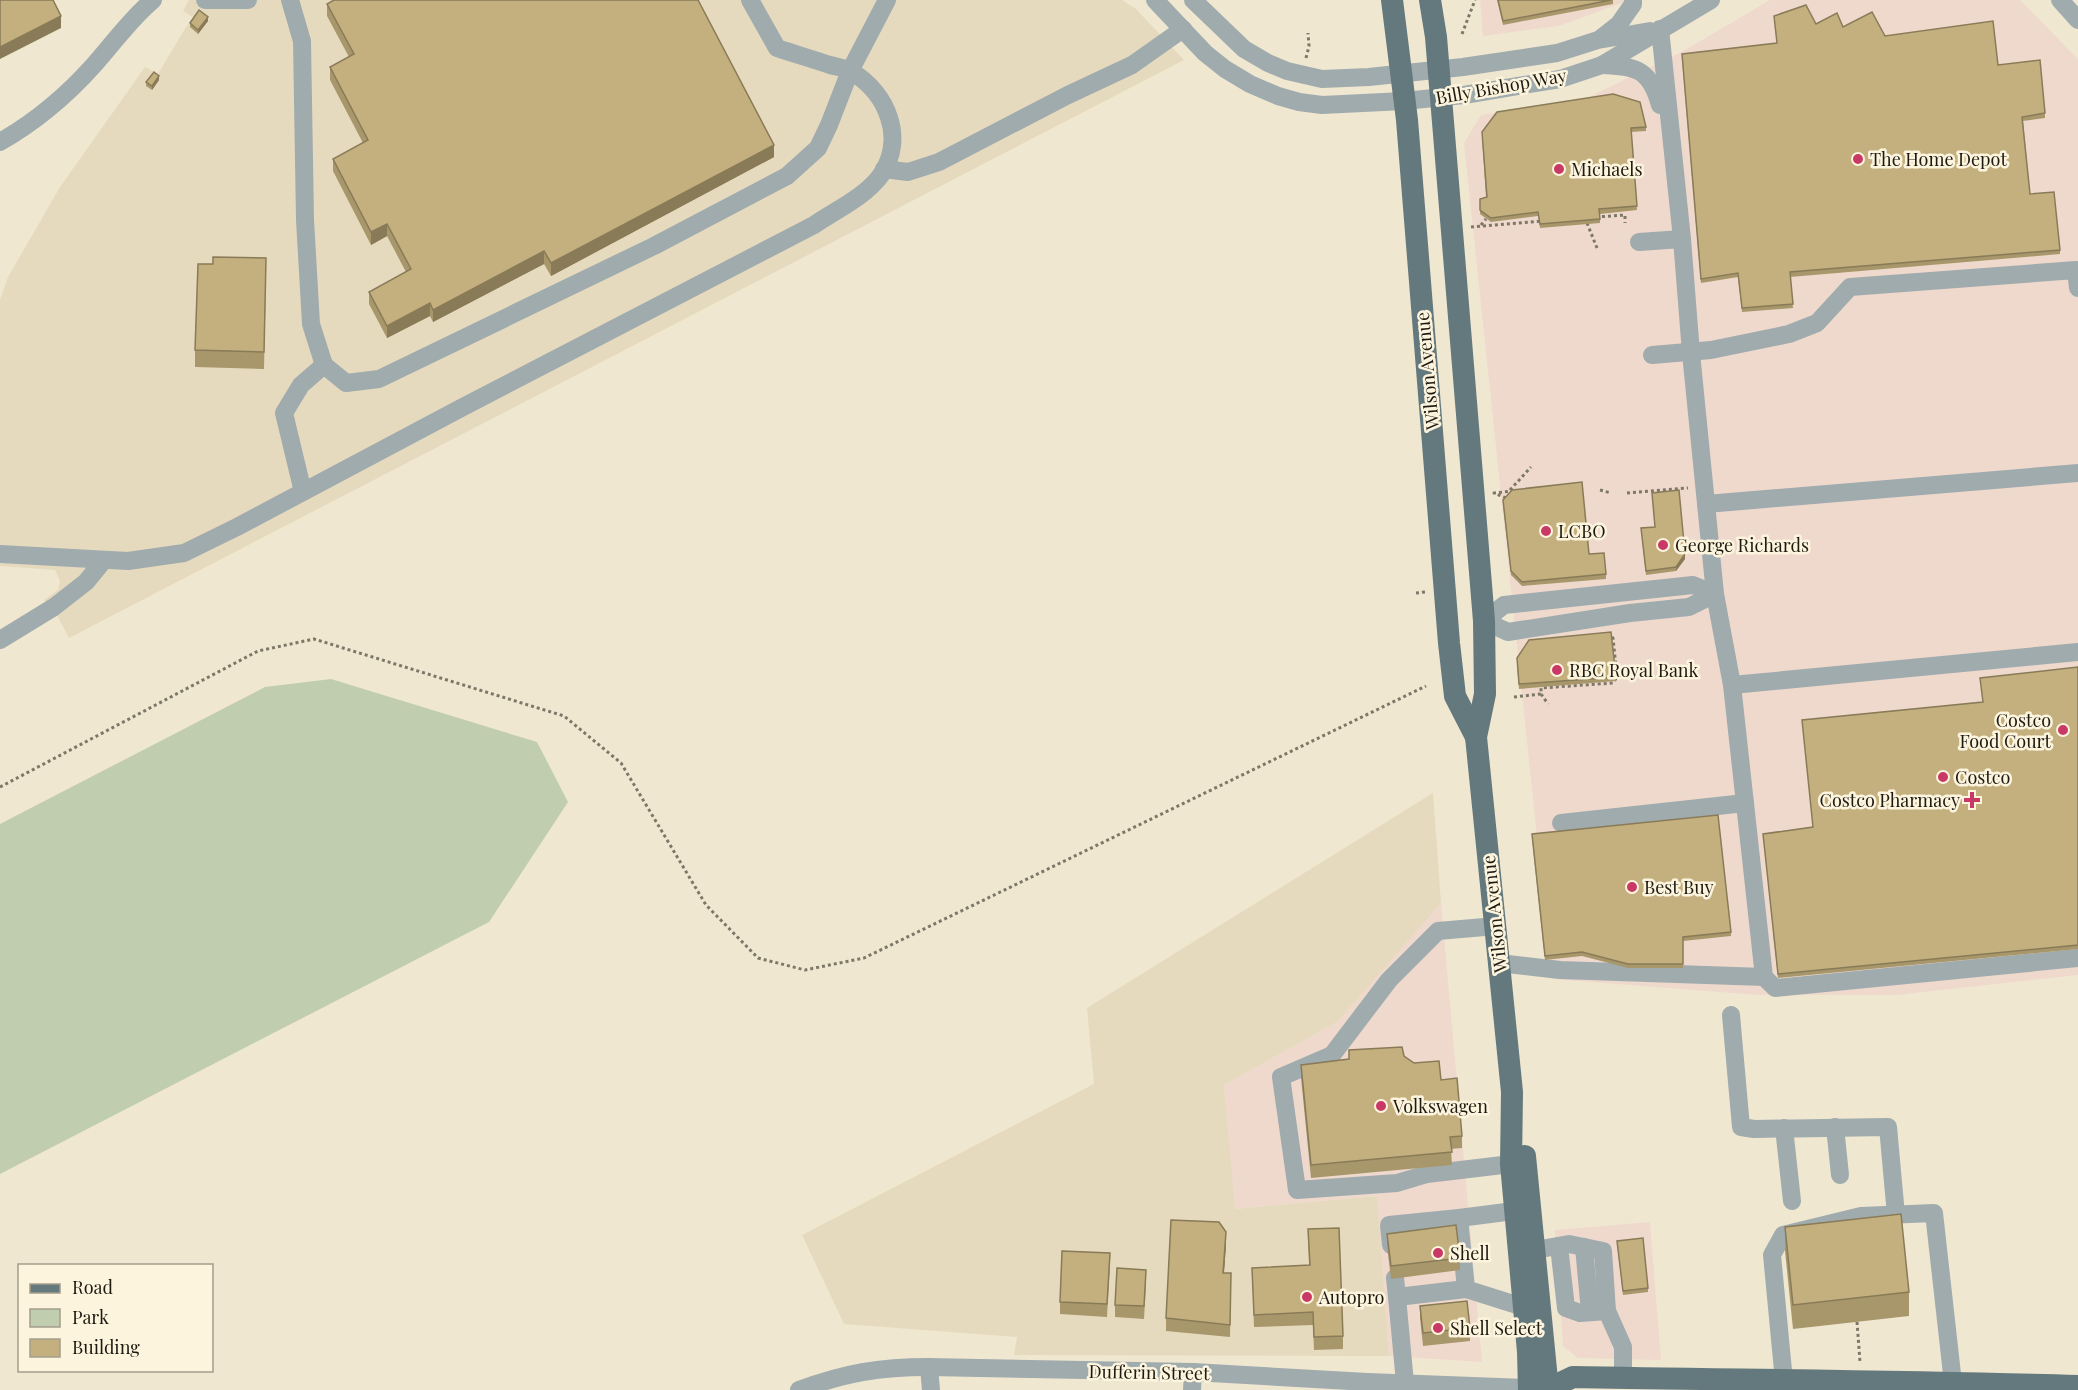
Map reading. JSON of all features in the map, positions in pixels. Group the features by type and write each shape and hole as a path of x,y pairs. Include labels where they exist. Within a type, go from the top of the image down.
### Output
{"main road":[{"name":"Wilson Avenue","path":"1392,0 1407,120 1455,696 1476,737"},
{"name":"Wilson Avenue","path":"1430,0 1436,37 1439,98 1484,621 1485,694 1476,737 1512,1092 1511,1164 1523,1307 1528,1352 1541,1389"},
{"path":"1448,625 1484,621"},
{"name":"Wilson Avenue","path":"1512,1092 1525,1150 1535,1250 1541,1389"},
{"name":"Dufferin Street","path":"1541,1389 1573,1377 1875,1385 1953,1383 2078,1386"}],"street":[{"path":"0,142 25,128 60,100 141,10 153,0"},
{"path":"205,0 248,0"},
{"path":"291,0 302,41 304,220 311,324 324,365 346,383 379,379 654,246 787,176 818,148 850,71 887,0"},
{"path":"0,554 128,561 184,552 237,527 814,225 862,194 881,175 891,152 893,128 873,87 850,71 777,48 750,0"},
{"name":"Billy Bishop Way","path":"1155,0 1174,8 1183,29 1206,53 1226,69 1250,84 1278,96 1322,105 1439,98 1560,79 1602,65 1711,0"},
{"name":"Billy Bishop Way","path":"1193,0 1244,49 1287,71 1322,79 1342,80 1437,70 1557,53 1598,40 1660,29"},
{"path":"1598,40 1619,24 1633,4 1633,0"},
{"path":"2060,0 2078,20"},
{"path":"884,169 908,172 939,162 1068,95 1132,65 1183,29"},
{"path":"1660,29 1715,594 1732,685 1764,977 1775,988 2078,958"},
{"path":"1602,65 1629,66 1642,73 1655,86 1670,139"},
{"path":"1639,242 1682,239"},
{"path":"1652,355 1691,353 1789,334 1817,323 1850,287 2076,270 2078,288"},
{"path":"303,492 284,413 301,385 324,365"},
{"path":"1706,504 2078,473"},
{"path":"0,640 54,607 86,582 104,560"},
{"path":"1693,585 1715,594 1689,607 1630,613 1508,632 1484,621 1504,605 1693,585"},
{"path":"1732,685 2078,652"},
{"path":"1561,823 1745,803"},
{"path":"1496,926 1438,931 1389,980 1332,1055 1281,1077 1297,1190 1396,1183 1427,1174 1511,1164"},
{"path":"1499,963 1560,970 1764,977"},
{"path":"1731,1015 1741,1127 1754,1129 1888,1127 1896,1215"},
{"path":"1835,1127 1840,1175"},
{"path":"1784,1128 1792,1201"},
{"path":"1391,1245 1389,1225 1514,1211"},
{"path":"1784,1382 1772,1255 1783,1235 1861,1216 1934,1214 1953,1383"},
{"path":"1459,1218 1466,1289"},
{"path":"1435,1221 1437,1240"},
{"path":"1408,1223 1410,1243"},
{"path":"1535,1250 1569,1244 1603,1251 1598,1311 1623,1347 1623,1377"},
{"path":"1559,1246 1566,1308 1580,1313 1598,1311"},
{"path":"1439,1273 1440,1292"},
{"path":"1405,1383 1406,1296 1413,1276"},
{"path":"1395,1278 1406,1296"},
{"path":"1406,1296 1466,1289 1523,1307"},
{"name":"Dufferin Street","path":"799,1390 828,1379 889,1367 929,1367 1193,1381 1289,1384 1405,1383 1541,1389"},
{"path":"929,1367 931,1390"}],"path":[{"path":"1462,34 1475,0"},
{"path":"1305,65 1310,46 1308,33"},
{"path":"1592,218 1624,215 1625,223"},
{"path":"1585,218 1596,248"},
{"path":"1481,225 1486,219"},
{"path":"1471,227 1550,221"},
{"path":"1510,491 1531,467"},
{"path":"1627,493 1691,488"},
{"path":"1508,499 1494,493 1521,490"},
{"path":"1600,490 1611,493"},
{"path":"1548,704 1541,694 1541,688 1612,683 1617,677 1612,638 1617,637"},
{"path":"0,787 258,651 314,639 564,716 621,763 706,905 758,958 805,970 864,958 1426,686"},
{"path":"1514,697 1541,694"},
{"path":"1857,1322 1860,1362"}],"shaded area":[{"path":"189,0 1122,0 1136,9 1184,60 69,638 58,617 44,600 58,590 60,581 55,570 0,566 0,300 8,277 60,187 145,67 158,74 186,27 194,18 183,11"},
{"path":"1480,0 1630,0 1559,26 1483,36"},
{"path":"1770,0 2020,0 2078,59 2078,975 1896,995 1758,995 1552,979 1464,143 1481,115 1585,99 1685,50"},
{"path":"1433,793 1441,903 1337,1022 1224,1085 1235,1209 1377,1196 1389,1356 1014,1355 1017,1337 844,1324 802,1235 1094,1084 1087,1008"},
{"path":"1441,903 1482,1362 1389,1356 1376,1196 1234,1209 1224,1085 1337,1022 1394,949"},
{"path":"1650,1222 1661,1360 1578,1358 1563,1346 1555,1230"}],"green space":[{"path":"331,679 537,742 568,802 489,922 0,1174 0,824 265,687"}],"building":[{"path":"0,0 53,0 61,16 0,47"},
{"path":"334,0 698,0 774,145 551,263 544,251 433,310 430,303 387,326 369,292 411,269 387,224 371,232 333,159 368,140 330,67 354,54 327,4"},
{"path":"1498,0 1611,0 1503,21"},
{"name":"The Home Depot","path":"1806,5 1816,24 1837,13 1843,27 1872,12 1885,36 1993,21 1998,65 2040,60 2045,113 2022,117 2030,194 2054,192 2060,250 1790,272 1793,304 1742,308 1738,273 1701,279 1682,54 1777,43 1774,16"},
{"path":"199,10 208,17 198,30 190,23"},
{"path":"154,72 159,76 152,86 146,82"},
{"name":"Michaels","path":"1613,94 1640,102 1646,127 1631,128 1637,206 1599,209 1600,219 1540,224 1538,212 1491,218 1480,210 1480,199 1487,197 1482,132 1497,112"},
{"path":"213,257 266,258 264,352 195,350 198,264 213,264"},
{"name":"LCBO","path":"1582,482 1589,554 1604,553 1606,574 1522,582 1511,571 1503,500 1512,490"},
{"name":"George Richards","path":"1679,490 1685,554 1676,567 1646,571 1641,528 1655,527 1652,493"},
{"path":"1611,632 1616,677 1519,684 1517,658 1529,640"},
{"name":"Costco","path":"2078,667 2078,945 1778,974 1763,834 1813,827 1802,720 1983,702 1980,678"},
{"name":"Best Buy","path":"1718,815 1731,932 1683,937 1683,964 1628,964 1582,952 1545,956 1532,834"},
{"name":"Volkswagen","path":"1402,1047 1404,1056 1414,1063 1439,1061 1441,1080 1457,1078 1462,1136 1450,1137 1452,1152 1311,1165 1301,1065 1349,1059 1349,1050"},
{"path":"1901,1214 1909,1292 1793,1305 1785,1227"},
{"path":"1171,1220 1219,1222 1226,1232 1223,1273 1231,1273 1230,1325 1166,1318"},
{"path":"1456,1225 1460,1258 1391,1266 1387,1234"},
{"path":"1339,1228 1343,1336 1314,1337 1313,1312 1254,1315 1252,1268 1310,1265 1308,1229"},
{"path":"1643,1238 1648,1288 1623,1291 1617,1241"},
{"path":"1062,1251 1110,1253 1107,1304 1060,1302"},
{"path":"1117,1268 1146,1270 1144,1306 1115,1305"},
{"path":"1467,1301 1470,1328 1423,1333 1420,1306"}],"place":[{"name":"The Home Depot","path":"1858,159"},
{"name":"Michaels","path":"1559,169"},
{"name":"LCBO","path":"1546,531"},
{"name":"George Richards","path":"1663,545"},
{"name":"RBC Royal Bank","path":"1557,670"},
{"name":"Costco Food Court","path":"2063,730"},
{"name":"Costco","path":"1943,777"},
{"name":"Costco Pharmacy","path":"1972,800"},
{"name":"Best Buy","path":"1632,887"},
{"name":"Volkswagen","path":"1381,1106"},
{"name":"Shell","path":"1438,1253"},
{"name":"Autopro","path":"1307,1297"},
{"name":"Shell Select","path":"1438,1328"}]}
